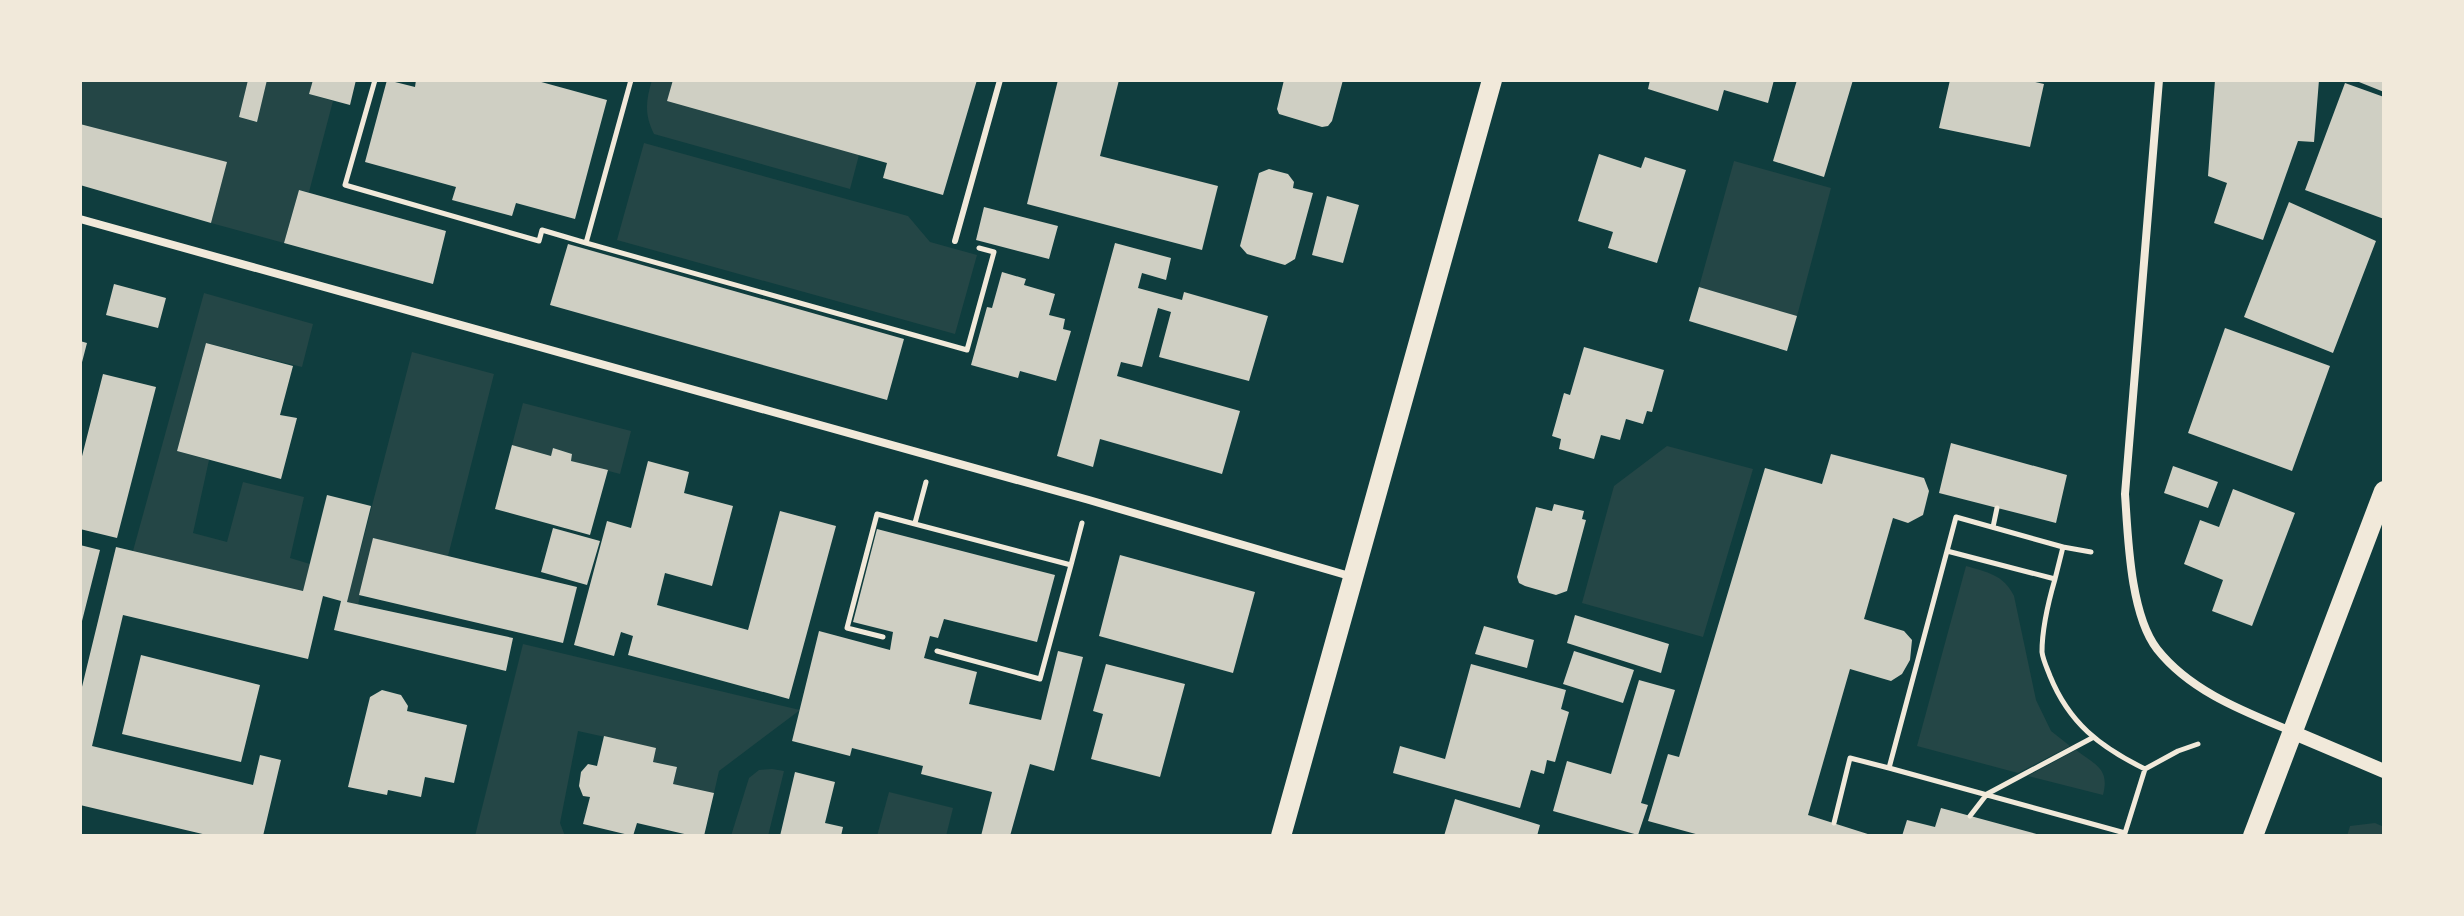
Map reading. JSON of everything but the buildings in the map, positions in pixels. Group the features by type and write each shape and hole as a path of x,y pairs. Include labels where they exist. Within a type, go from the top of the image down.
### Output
{"main road":[{"path":"1281,836 1492,80"},
{"path":"2253,836 2384,491"}],"street":[{"path":"2159,80 2125,494 2137,605 2155,647 2185,677 2236,708 2384,771"},
{"path":"80,219 1089,500 1353,577"}],"lane":[{"path":"955,241 1000,80"}],"path":[{"path":"375,80 345,185 539,241 542,230 967,350 994,252 955,241"},
{"path":"586,243 631,80"},
{"path":"915,523 933,457"},
{"path":"937,651 1040,679 1089,500"},
{"path":"1993,527 1997,508"},
{"path":"883,637 847,628 877,514 1071,565"},
{"path":"1889,768 1956,517 2091,552"},
{"path":"2063,547 2046,612 2042,656 2060,701 2093,738 2115,755 2145,769"},
{"path":"1947,551 2055,579"},
{"path":"1970,816 1987,794 2093,738"},
{"path":"1834,823 1850,758 2125,833 2145,769 2198,744"}],"shaded area":[{"path":"80,80 248,80 239,117 256,122 267,80 313,80 309,94 333,101 309,192 299,190 284,243 211,223 226,162 80,124"},
{"path":"652,80 673,80 859,155 850,189 654,134 647,107"},
{"path":"644,143 908,216 930,242 977,255 955,334 617,240"},
{"path":"1734,161 1831,188 1797,316 1699,287"},
{"path":"204,293 313,324 302,367 206,343 177,451 209,460 193,533 227,542 243,482 304,497 290,558 310,564 303,591 133,551"},
{"path":"412,352 494,374 448,556 373,539 358,605 347,602"},
{"path":"523,403 631,431 620,474 571,461 572,454 553,448 551,456 512,445"},
{"path":"1667,446 1753,469 1703,637 1582,603 1614,486"},
{"path":"1966,566 1994,575 2010,589 2036,700 2051,731 2070,746 2018,773 1917,746"},
{"path":"523,644 800,710 719,771 714,793 673,784 677,767 653,762 655,748 578,731 560,823 565,836 475,836"},
{"path":"2076,750 2103,773 2103,795 2028,776"},
{"path":"759,770 784,771 768,836 731,836 749,778"},
{"path":"889,792 953,808 946,836 877,836"},
{"path":"2375,823 2384,827 2384,836 2347,836 2350,826"}]}
